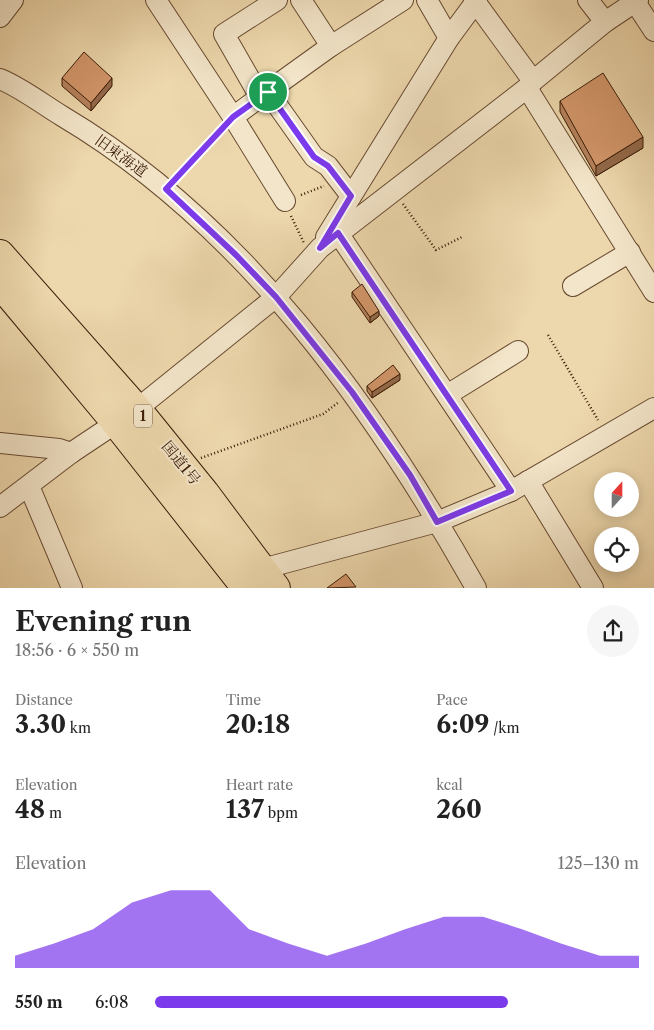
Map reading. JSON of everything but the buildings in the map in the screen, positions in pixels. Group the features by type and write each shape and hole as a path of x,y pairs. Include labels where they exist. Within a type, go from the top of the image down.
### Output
{"highway":[{"name":"国道1号","path":"0,254 127,416 262,581"},
{"name":"国道1号","path":"0,284 127,416 182,464 262,581"}],"street":[{"path":"0,17 13,0"},
{"path":"156,0 233,117 285,201"},
{"path":"277,0 224,34 264,94 314,157 328,166 351,196"},
{"path":"301,0 331,46"},
{"path":"233,117 331,46 403,0"},
{"path":"427,0 449,38"},
{"path":"588,0 605,22"},
{"path":"315,253 449,38 475,1 530,84 630,252 648,267 654,292"},
{"path":"0,507 71,453 127,416 276,297 315,253 338,233 530,84 605,22 637,1 654,31"},
{"name":"旧東海道","path":"0,79 77,125 166,189 236,255 276,297 352,392 410,475 476,588"},
{"path":"338,233 511,491"},
{"path":"573,286 630,252"},
{"path":"447,395 518,351"},
{"path":"262,581 437,522 511,491 654,408"},
{"path":"0,443 59,449 71,453"},
{"path":"528,481 593,588"},
{"path":"29,486 72,588"}],"path":[{"path":"166,189 233,117"},
{"path":"315,253 285,201 339,180"},
{"path":"393,191 436,250 462,236"},
{"path":"548,335 607,434"},
{"path":"182,464 322,414 352,392"}],"route":[{"path":"268,92 314,157 328,166 351,196 320,248 338,233 511,491 437,522 410,475 352,392 276,297 236,255 166,189 233,117 268,92"}]}
